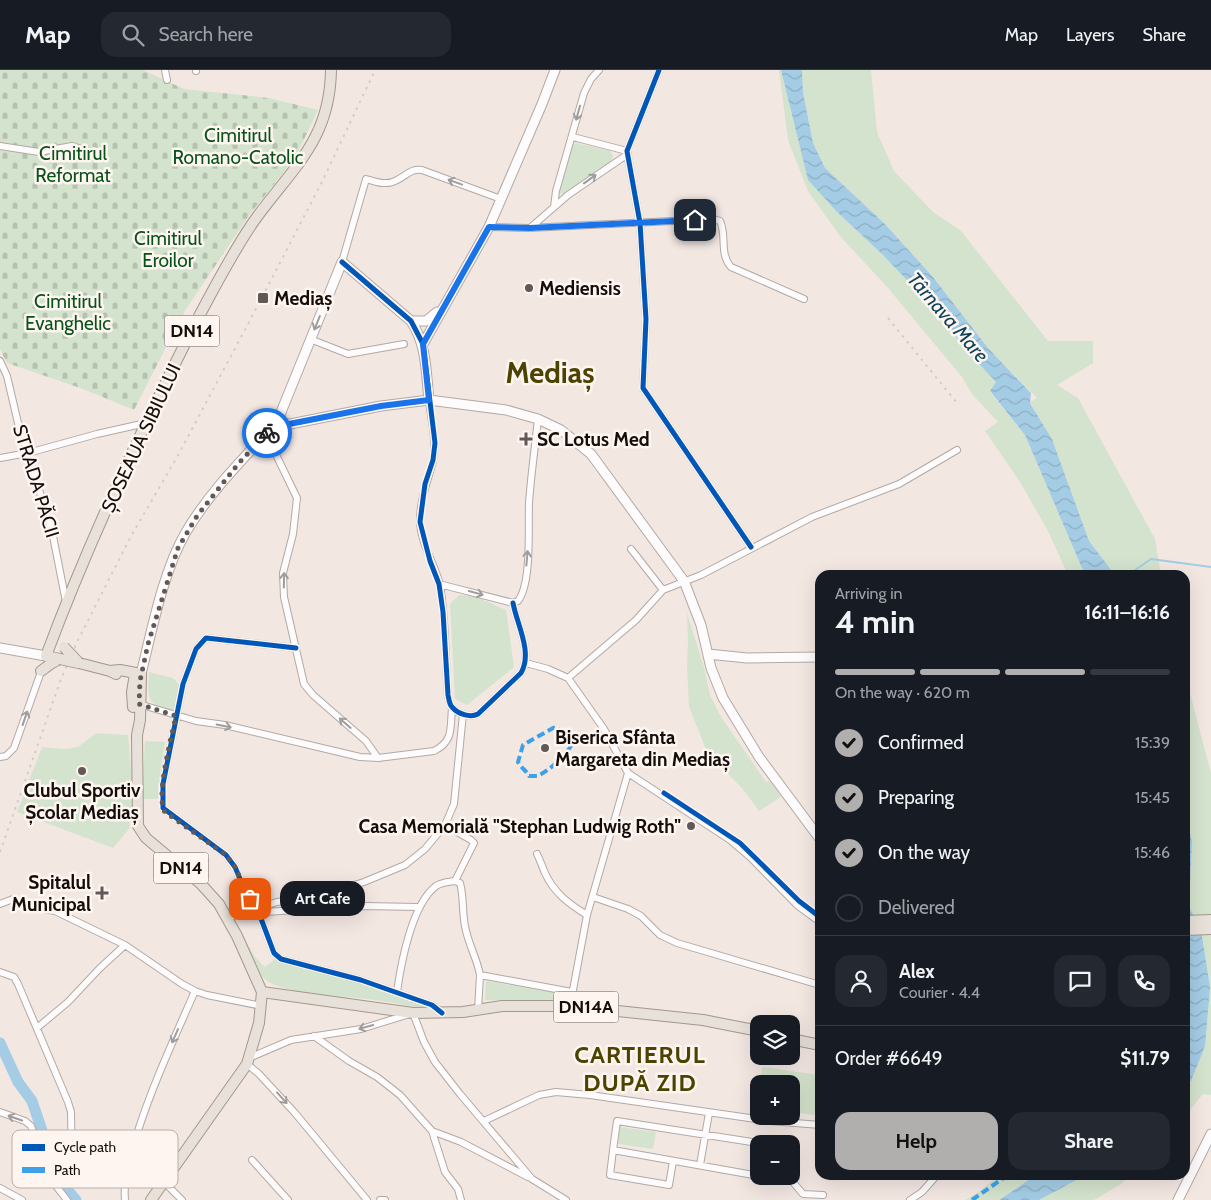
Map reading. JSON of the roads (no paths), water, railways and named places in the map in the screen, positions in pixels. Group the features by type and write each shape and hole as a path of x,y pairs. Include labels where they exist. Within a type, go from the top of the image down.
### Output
{"main road":[{"name":"ȘOSEAUA SIBIULUI","path":"46,656 146,423 196,322 233,253 311,146 320,130 329,93 330,70"},
{"path":"423,344 489,227 542,104 554,70"},
{"path":"275,427 342,262 410,321 423,344 429,400"},
{"path":"410,321 426,321 443,307"},
{"path":"136,735 132,692 172,563 186,532 197,516 238,464 266,434 275,427 381,406 429,400 506,410 538,419 561,430 591,454 684,582 701,625 716,682 730,712 759,757 815,832"},
{"path":"57,628 64,647 79,663"},
{"path":"0,648 79,663 110,671 119,676 138,677"},
{"path":"708,654 747,658 815,657"},
{"path":"41,671 60,659"},
{"name":"DN14","path":"138,677 140,720 136,735 138,826 146,838 207,891 219,904 254,971 262,992 262,1006 255,1040 248,1061 178,1162"},
{"path":"1190,921 1211,920"},
{"path":"1190,930 1211,930"},
{"name":"DN14A","path":"262,992 413,1012 442,1013 502,1006 570,1006 703,1020 750,1029"},
{"path":"800,1040 815,1042"},
{"path":"1190,1176 1211,1134"},
{"path":"1178,1200 1188,1180"},
{"name":"DN14","path":"151,1200 160,1188"}],"street":[{"path":"165,70 167,80"},
{"path":"554,206 556,191 584,93 599,70"},
{"path":"659,70 628,152 640,223 646,319 643,388 751,547"},
{"path":"572,137 628,152"},
{"path":"0,146 39,152 72,146 102,155"},
{"path":"530,228 554,206 628,152"},
{"path":"342,262 366,179 376,182 391,182 417,169 501,199"},
{"path":"489,227 530,228 714,218 720,221 723,226 726,260 731,267 804,300"},
{"path":"310,339 348,354 404,344"},
{"name":"STRADA PĂCII","path":"0,361 3,377 52,531 67,604"},
{"path":"139,704 176,716 225,725 360,757 378,758 434,751 441,748 448,741 452,708 448,695 443,612 439,584 430,561 420,522 425,484 433,460 434,442 429,400"},
{"path":"439,584 513,602 518,601 523,591 526,571 538,419"},
{"path":"0,458 28,453 146,423"},
{"path":"266,434 296,494 297,508 283,585 302,677 308,690 366,741 378,758"},
{"path":"568,678 636,620 663,590 701,575 751,547 812,517 899,484 957,450"},
{"path":"631,549 663,590"},
{"path":"452,708 463,714 472,716 478,714 521,673 526,663 526,652 513,602"},
{"path":"296,648 206,638 196,649 183,684 176,716 162,784 162,808 232,861 246,892 258,907 265,912 313,909 330,910 365,906 418,907"},
{"path":"0,757 6,756 14,748 46,656"},
{"path":"526,663 548,669 568,678 604,729 628,773 730,840 750,857 796,906 815,919"},
{"path":"228,918 277,902 315,897 342,890 386,874 404,865 425,849 445,825 454,804 463,714"},
{"path":"570,1006 587,915 628,773"},
{"path":"445,825 474,843 455,881"},
{"path":"537,854 546,874 561,896 570,905 587,915"},
{"path":"397,992 400,968 418,907 437,885 455,881 460,883 462,890 464,924 468,941 477,959 480,976 478,1010"},
{"path":"593,896 628,908 641,916 660,935 676,943 815,984"},
{"path":"0,904 13,900 32,907 55,911 125,945 195,991 207,996 262,1006"},
{"path":"258,907 274,953 281,959 361,980 397,992 432,1005 442,1013"},
{"path":"37,1028 68,1002 125,945"},
{"path":"0,972 14,977 71,1112 71,1130"},
{"path":"480,976 572,992"},
{"path":"138,1130 145,1107 195,991"},
{"path":"367,1200 295,1113 248,1061 291,1040 360,1029 413,1012 417,1026 435,1062 532,1179"},
{"path":"314,1036 349,1061 377,1077 400,1095 432,1131 445,1172 458,1189 461,1200"},
{"path":"484,1121 539,1095 556,1092 590,1094 709,1113 815,1125"},
{"path":"0,1112 25,1121 32,1130"},
{"path":"700,1165 709,1113"},
{"path":"673,1162 669,1186 610,1175 617,1121 750,1142"},
{"path":"432,1131 504,1164 566,1200"},
{"path":"438,1146 451,1139"},
{"path":"613,1150 750,1174"},
{"path":"252,1160 288,1200"},
{"path":"910,1200 922,1192 933,1180"},
{"path":"795,1185 803,1194 824,1195"},
{"path":"0,1188 22,1200"},
{"path":"58,1188 67,1200"},
{"path":"170,1188 182,1200"},
{"path":"380,1200 385,1200"}],"water":[{"name":"Târnava Mare","path":"781,70 802,70 803,92 813,143 825,168 884,223 933,277 988,348 1031,393 1030,403 1052,439 1089,541 1111,570 1083,570 1025,435 990,391 996,382 965,349 941,316 883,255 837,212 808,180"},
{"path":"1190,832 1192,842 1190,885"},
{"path":"1190,909 1197,921 1190,921"},
{"path":"1190,930 1201,930 1210,987 1205,1046 1190,1083"},
{"path":"1029,1180 1077,1180 1039,1200 999,1200"}],"waterway":[{"path":"1135,570 1151,559 1211,567"},
{"path":"0,1043 18,1082 32,1101 42,1130"},
{"path":"66,1188 76,1200"}],"railway":[{"path":"0,852 61,679 77,642 131,536 176,459 247,326 322,182 375,70"},
{"path":"888,318 957,403"}],"place":[{"name":"Mediensis","path":"529,288"},
{"name":"Mediaș","path":"263,298"},
{"name":"SC Lotus Med","path":"526,439"},
{"name":"Biserica Sfânta Margareta din Mediaș","path":"545,748"},
{"name":"Clubul Sportiv Școlar Mediaș","path":"82,771"},
{"name":"Casa Memorială \"Stephan Ludwig Roth\"","path":"691,826"},
{"name":"Spitalul Municipal","path":"102,893"},
{"name":"Art Cafe","path":"250,899"}],"district":[{"name":"Mediaș","path":"550,372"},
{"name":"CARTIERUL DUPĂ ZID","path":"640,1068"}],"park label":[{"name":"Cimitirul Romano-Catolic","path":"238,146"},
{"name":"Cimitirul Reformat","path":"73,164"},
{"name":"Cimitirul Eroilor","path":"168,249"},
{"name":"Cimitirul Evanghelic","path":"68,312"}]}
